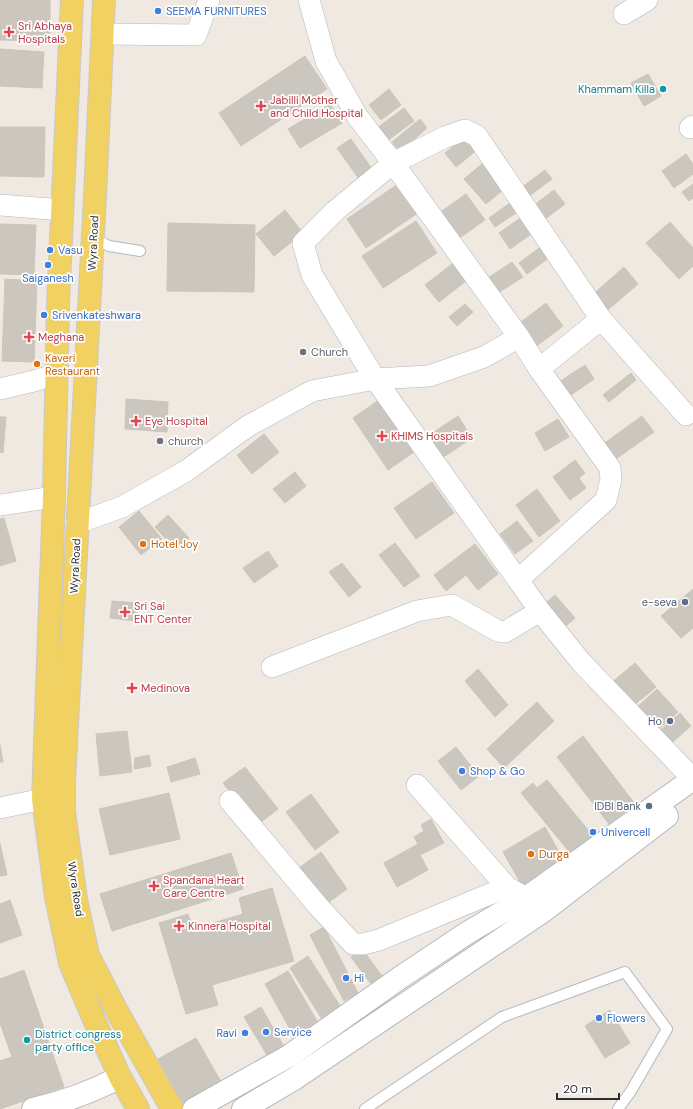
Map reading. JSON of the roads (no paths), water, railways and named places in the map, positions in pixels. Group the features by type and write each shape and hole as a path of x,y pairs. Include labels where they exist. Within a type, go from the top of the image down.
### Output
{"main road":[{"name":"Wyra Road","path":"72,0 62,210 54,497 43,799 56,897 70,963 120,1077 138,1109"},
{"name":"Wyra Road","path":"104,0 64,781 64,812 76,899 88,955 118,1013 172,1109"},
{"path":"50,618 72,622"}],"street":[{"path":"102,34 196,34 209,0"},
{"path":"309,0 326,61 357,116 393,163 519,337 539,370 610,468 611,479 606,500 518,580"},
{"path":"624,14 647,0"},
{"path":"194,1109 289,1056 408,972 467,933 526,898 693,779 581,662 540,611 375,379 312,275 303,242 335,210 393,163 444,137 465,130 477,136 601,319 686,415"},
{"path":"0,205 62,210"},
{"path":"539,370 601,319"},
{"path":"77,523 122,507 186,471 248,426 312,391 375,379 429,376 484,357 519,337"},
{"path":"0,389 34,382 57,374"},
{"path":"0,505 54,497"},
{"path":"272,667 417,611 452,605 498,631 505,632 540,611"},
{"path":"417,785 507,886 526,898"},
{"path":"242,1109 294,1079 542,912 693,795"},
{"path":"0,808 43,799"},
{"path":"230,801 318,906 353,944 363,944 379,940 507,886"},
{"path":"33,1109 51,1105 94,1090 120,1077"}],"lane":[{"path":"93,238 109,246 140,251"},
{"path":"365,1109 502,1017 625,972 667,1029 631,1091 618,1109"}],"place":[{"name":"SEEMA FURNITURES","path":"158,11"},
{"name":"Sri Abhaya Hospitals","path":"9,32"},
{"name":"Khammam Killa","path":"663,89"},
{"name":"Jabilli Mother and Child Hospital","path":"261,106"},
{"name":"Vasu","path":"50,250"},
{"name":"Saiganesh","path":"48,265"},
{"name":"Srivenkateshwara","path":"44,315"},
{"name":"Meghana","path":"29,337"},
{"name":"Church","path":"303,352"},
{"name":"Kaveri Restaurant","path":"37,364"},
{"name":"Eye Hospital","path":"136,421"},
{"name":"KHIMS Hospitals","path":"382,436"},
{"name":"church","path":"160,441"},
{"name":"Hotel Joy","path":"143,544"},
{"name":"e-seva","path":"685,602"},
{"name":"Sri Sai ENT Center","path":"125,612"},
{"name":"Medinova","path":"132,688"},
{"name":"Ho","path":"670,721"},
{"name":"Shop & Go","path":"462,771"},
{"name":"IDBI Bank","path":"649,806"},
{"name":"Univercell","path":"593,832"},
{"name":"Durga","path":"531,854"},
{"name":"Spandana Heart Care Centre","path":"154,886"},
{"name":"Kinnera Hospital","path":"179,926"},
{"name":"Hi","path":"346,978"},
{"name":"Flowers","path":"599,1018"},
{"name":"Service","path":"266,1032"},
{"name":"Ravi","path":"245,1033"},
{"name":"District congress party office","path":"27,1040"}]}
